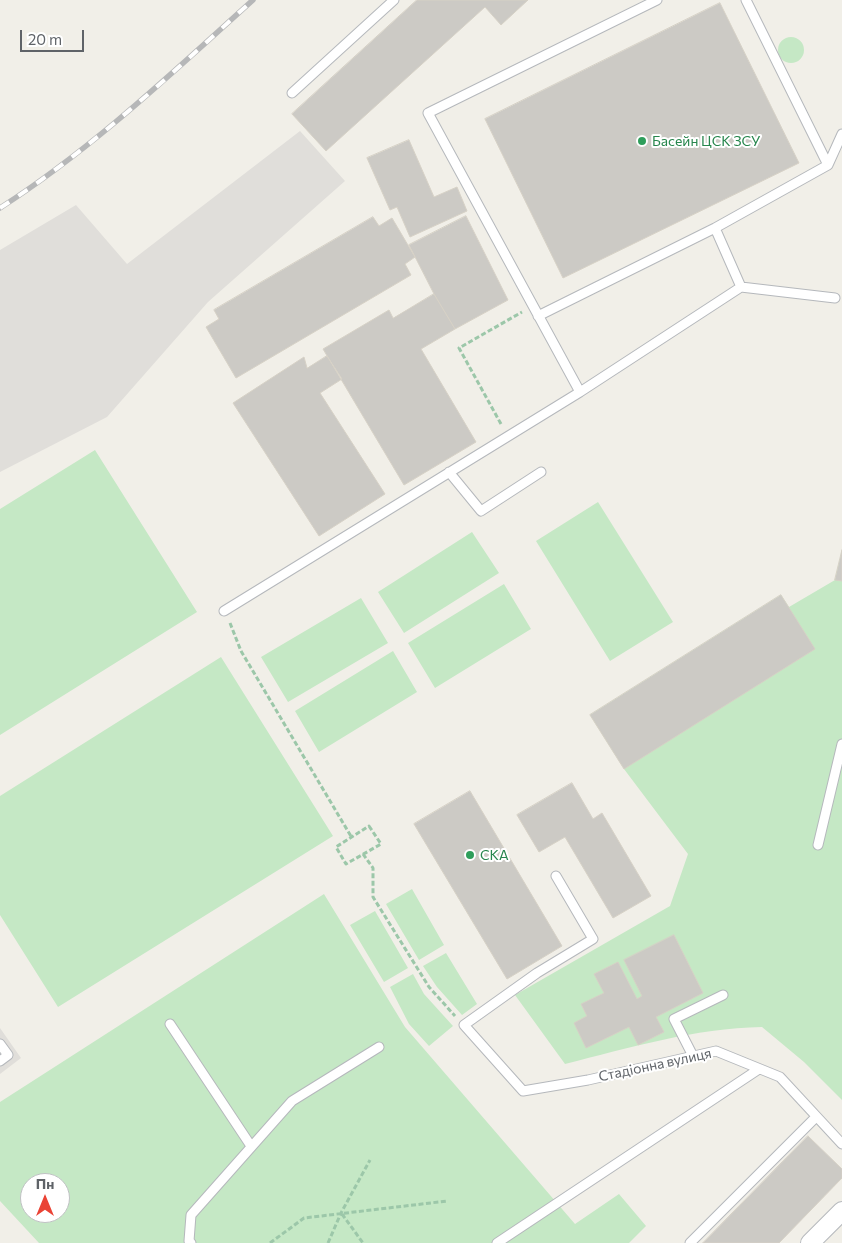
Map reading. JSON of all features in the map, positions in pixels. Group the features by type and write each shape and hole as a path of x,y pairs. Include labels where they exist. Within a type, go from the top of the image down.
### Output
{"street":[{"path":"810,1243 842,1211"}],"lane":[{"path":"292,93 394,0"},
{"path":"580,392 428,113 657,0"},
{"path":"746,0 828,165"},
{"path":"538,316 715,228 828,165 842,134"},
{"path":"715,228 741,287"},
{"path":"224,611 580,392 741,287 835,298"},
{"path":"449,472 481,512 541,472"},
{"path":"818,845 842,744"},
{"path":"464,1025 537,973 593,939 556,876"},
{"path":"693,1056 674,1019 723,995"},
{"path":"170,1024 251,1146"},
{"name":"Стадіонна вулиця","path":"464,1025 523,1091 588,1080 716,1051 780,1077 842,1144"},
{"path":"0,1044 8,1055 0,1061"},
{"path":"191,1243 189,1241 191,1215 292,1101 378,1047"},
{"path":"496,1243 759,1068"},
{"path":"690,1243 816,1117"}],"path":[{"path":"508,436 459,348 533,306"},
{"path":"224,611 241,651 352,838"},
{"path":"369,826 381,844 363,854 346,864 336,848 369,826"},
{"path":"363,854 373,868 373,897 429,987 464,1025"},
{"path":"328,1243 341,1213 370,1160"},
{"path":"270,1243 304,1218 446,1201"},
{"path":"341,1213 363,1243"}],"shaded area":[{"path":"300,131 345,181 208,302 107,417 0,472 0,250 76,205 127,264"},
{"path":"0,1028 21,1058 0,1074"}],"green space":[{"path":"791,37 800,41 804,50 800,59 791,63 782,59 778,50 782,41"},
{"path":"95,450 197,612 0,735 0,509"},
{"path":"598,502 673,622 610,661 536,541"},
{"path":"472,532 499,573 404,633 378,592"},
{"path":"842,550 842,1100 804,1062 762,1027 737,1028 687,1035 565,1064 515,995 670,906 688,854 624,769 590,715 781,595 789,607 835,580"},
{"path":"504,584 531,629 435,688 408,643"},
{"path":"361,598 388,643 288,702 261,657"},
{"path":"393,651 417,692 319,752 295,711"},
{"path":"221,657 333,836 58,1007 0,915 0,796"},
{"path":"412,889 444,945 419,960 386,904"},
{"path":"324,894 405,1027 575,1224 619,1194 646,1226 629,1243 39,1243 20,1223 70,1223 70,1173 20,1173 20,1223 0,1201 0,1102"},
{"path":"375,911 408,968 384,982 350,925"},
{"path":"446,953 477,1004 462,1015 437,987 423,966"},
{"path":"413,974 424,994 453,1026 429,1046 409,1024 390,987"}],"building":[{"path":"417,0 528,0 501,25 485,7 326,151 292,114"},
{"name":"Басейн ЦСК ЗСУ","path":"720,3 799,163 563,278 485,119"},
{"path":"409,140 434,197 457,187 467,211 410,237 397,207 390,210 367,158"},
{"path":"466,216 508,300 455,329 434,294 409,245"},
{"path":"373,217 379,226 392,218 415,257 405,264 411,275 236,378 206,327 219,319 214,310"},
{"path":"434,294 455,329 421,349 476,442 404,485 323,349 389,310 393,318"},
{"path":"327,356 342,379 320,393 385,494 319,536 233,403 304,357 307,368"},
{"path":"842,550 842,581 835,580"},
{"path":"781,595 815,649 624,769 590,715"},
{"path":"572,783 593,819 602,813 651,896 613,918 565,837 539,852 517,815"},
{"name":"СКА","path":"470,791 562,946 507,979 414,824"},
{"path":"674,935 703,993 656,1017 664,1032 638,1045 629,1027 586,1048 574,1023 587,1016 581,1004 604,993 594,974 618,962 637,999 642,996 624,960"},
{"path":"808,1136 842,1169 842,1178 779,1243 703,1243"}],"railway":[{"path":"0,208 99,136 253,0"}],"place":[{"name":"Басейн ЦСК ЗСУ","path":"642,141"},
{"name":"СКА","path":"470,855"}]}
